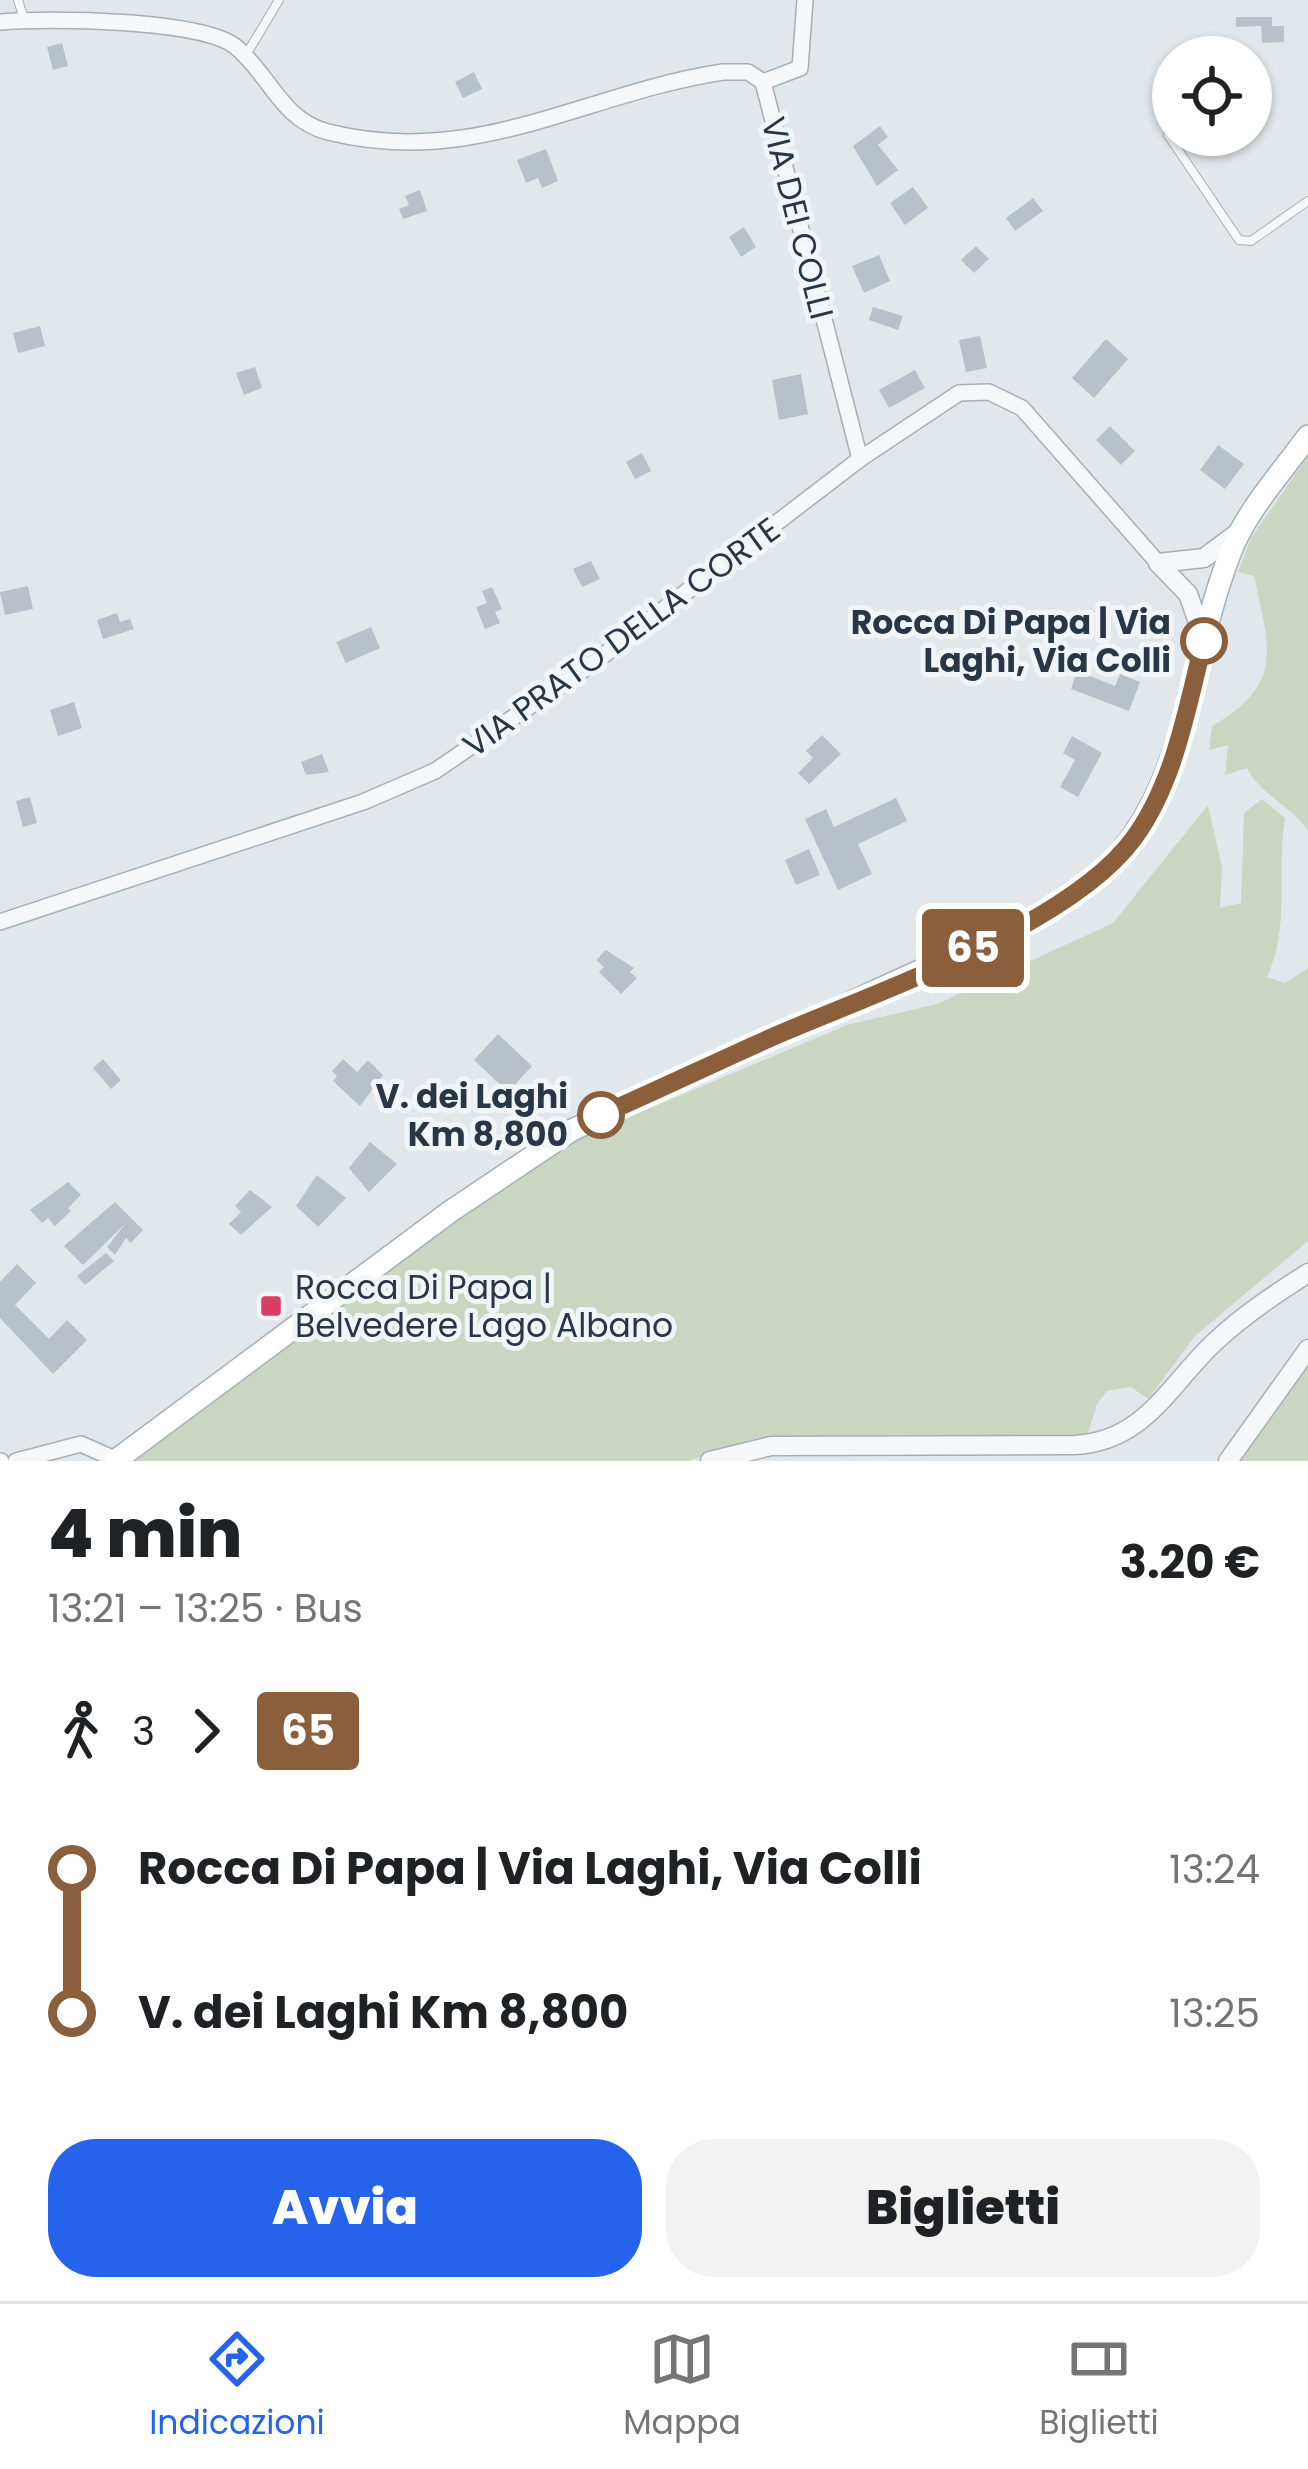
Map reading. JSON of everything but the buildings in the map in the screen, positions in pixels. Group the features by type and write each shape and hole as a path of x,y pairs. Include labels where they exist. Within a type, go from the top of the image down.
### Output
{"main road":[{"path":"116,1461 451,1211 562,1136 1048,912 1085,888 1128,847 1157,801 1220,581 1244,526 1308,436"}],"street":[{"name":"VIA DEI COLLI","path":"805,0 800,68 763,82 860,459"},
{"path":"0,22 200,33 229,42 280,102 308,125 357,138 407,143 490,136 716,73 748,72 763,82"},
{"name":"VIA PRATO DELLA CORTE","path":"0,922 363,802 435,771 596,662 946,398 974,391 1000,395 1028,413 1158,563"},
{"path":"1158,563 1193,562 1219,550 1244,526"},
{"path":"1193,562 1220,581"},
{"path":"1158,563 1183,586 1204,639"},
{"path":"1183,586 1220,581"},
{"path":"710,1461 771,1446 1075,1445 1116,1438 1149,1416 1226,1332 1308,1273"},
{"path":"1228,1461 1308,1349"},
{"path":"16,1461 81,1444 116,1461"}],"lane":[{"path":"18,0 24,20"},
{"path":"245,57 279,0"},
{"path":"1182,156 1239,241 1250,241 1308,201"}],"green space":[{"path":"1308,456 1308,831 1247,768 1225,775 1228,745 1209,750 1212,726 1251,695 1266,663 1254,576 1238,572 1251,538"},
{"path":"1262,799 1285,818 1279,938 1267,977 1285,983 1308,968 1308,1241 1195,1336 1148,1399 1131,1387 1107,1391 1097,1404 1087,1436 757,1438 688,1461 130,1461 373,1277 568,1143 847,1025 937,1004 1113,923 1208,805 1222,868 1220,908 1241,903 1244,813"},
{"path":"1308,1365 1308,1461 1240,1461"}],"bus line":[{"name":"65","path":"601,1115 905,980 1048,912 1085,888 1128,847 1157,801 1204,641"}],"place":[{"name":"Rocca Di Papa | Via Laghi, Via Colli","path":"1204,641"},
{"name":"V. dei Laghi Km 8,800","path":"601,1115"},
{"name":"Rocca Di Papa | Belvedere Lago Albano","path":"271,1306"}]}
